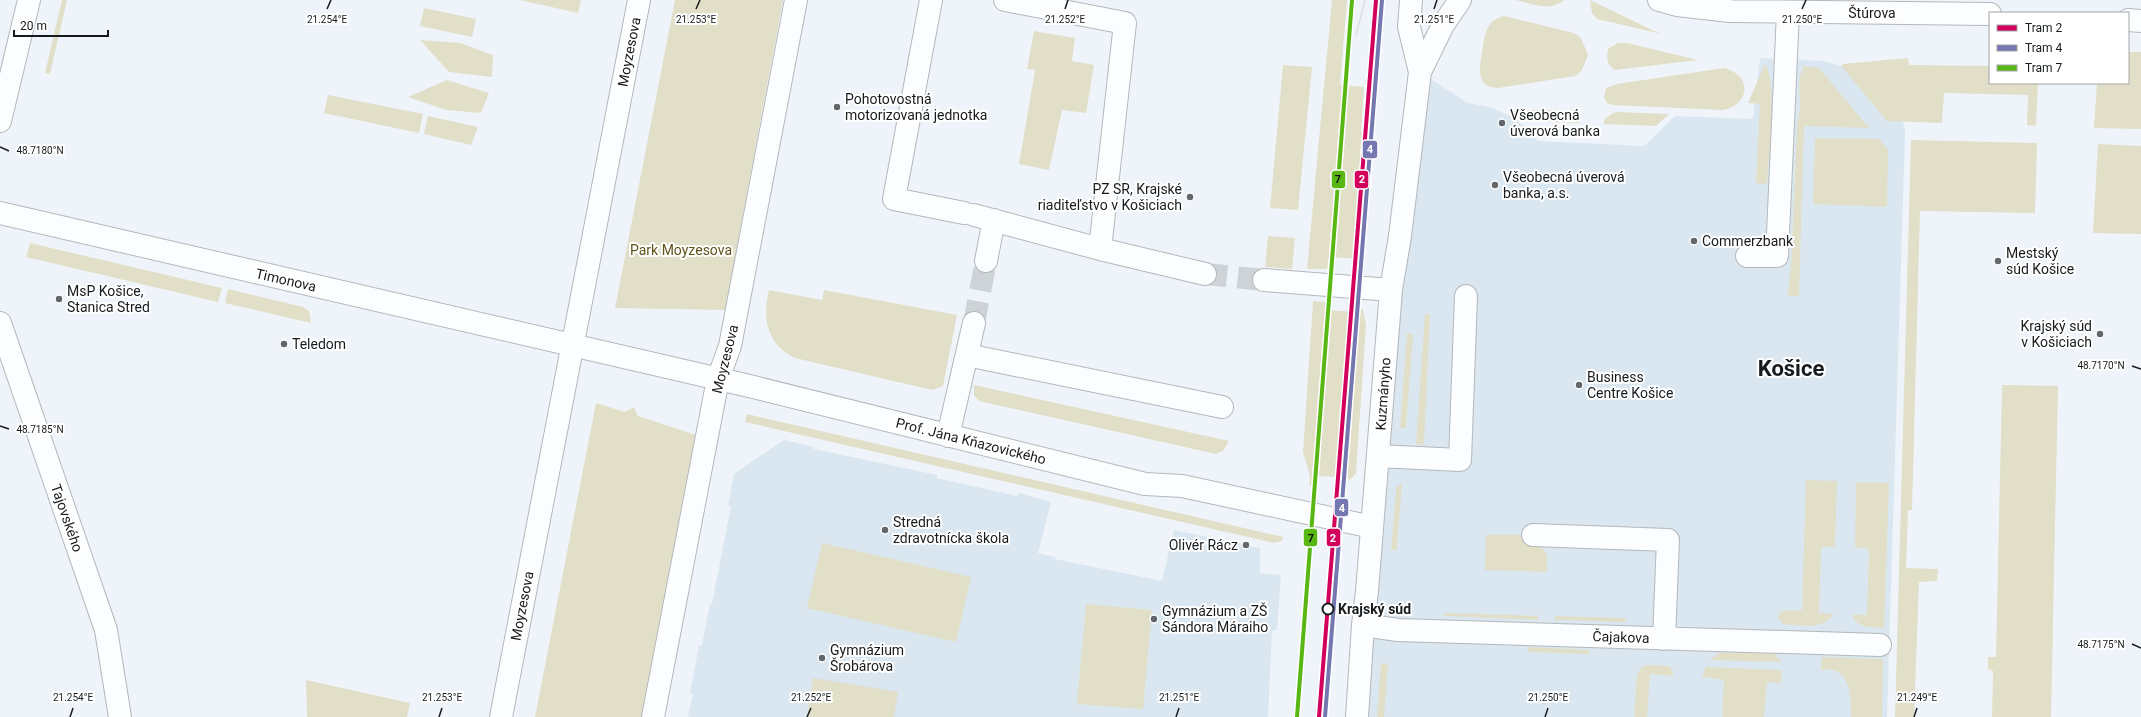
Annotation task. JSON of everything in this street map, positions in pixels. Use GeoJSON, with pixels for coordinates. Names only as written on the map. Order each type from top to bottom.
{"type":"FeatureCollection","features":[{"type":"Feature","properties":{"kind":"street"},"geometry":{"type":"LineString","coordinates":[[0,121],[29,0]]}},
{"type":"Feature","properties":{"kind":"street","name":"Moyzesova"},"geometry":{"type":"LineString","coordinates":[[501,717],[639,0]]}},
{"type":"Feature","properties":{"kind":"street","name":"Moyzesova"},"geometry":{"type":"LineString","coordinates":[[653,717],[718,380],[730,346],[796,0]]}},
{"type":"Feature","properties":{"kind":"street"},"geometry":{"type":"LineString","coordinates":[[931,0],[894,199],[978,216],[1100,249],[1205,274]]}},
{"type":"Feature","properties":{"kind":"street"},"geometry":{"type":"LineString","coordinates":[[1006,0],[1125,23],[1100,249]]}},
{"type":"Feature","properties":{"kind":"street","name":"Kuzmányho"},"geometry":{"type":"LineString","coordinates":[[1411,0],[1409,27],[1420,72]]}},
{"type":"Feature","properties":{"kind":"street","name":"Kuzmányho"},"geometry":{"type":"LineString","coordinates":[[1357,717],[1390,290],[1400,236],[1420,72],[1443,25],[1460,0]]}},
{"type":"Feature","properties":{"kind":"street","name":"Štúrova"},"geometry":{"type":"LineString","coordinates":[[1658,0],[1713,10],[1989,14]]}},
{"type":"Feature","properties":{"kind":"street"},"geometry":{"type":"LineString","coordinates":[[1747,256],[1777,256],[1788,12]]}},
{"type":"Feature","properties":{"kind":"street"},"geometry":{"type":"LineString","coordinates":[[2129,20],[2141,21]]}},
{"type":"Feature","properties":{"kind":"street","name":"Timonova"},"geometry":{"type":"LineString","coordinates":[[0,213],[572,345]]}},
{"type":"Feature","properties":{"kind":"street"},"geometry":{"type":"LineString","coordinates":[[978,216],[986,262]]}},
{"type":"Feature","properties":{"kind":"street"},"geometry":{"type":"LineString","coordinates":[[1264,280],[1390,290]]}},
{"type":"Feature","properties":{"kind":"street"},"geometry":{"type":"LineString","coordinates":[[1378,456],[1460,460],[1466,296]]}},
{"type":"Feature","properties":{"kind":"street","name":"Tajovského"},"geometry":{"type":"LineString","coordinates":[[0,323],[106,630],[120,717]]}},
{"type":"Feature","properties":{"kind":"street"},"geometry":{"type":"LineString","coordinates":[[948,436],[974,323]]}},
{"type":"Feature","properties":{"kind":"street","name":"Prof. Jána Kňazovického"},"geometry":{"type":"LineString","coordinates":[[572,345],[1145,484],[1182,486],[1372,527]]}},
{"type":"Feature","properties":{"kind":"street"},"geometry":{"type":"LineString","coordinates":[[967,355],[1222,407]]}},
{"type":"Feature","properties":{"kind":"street"},"geometry":{"type":"LineString","coordinates":[[1533,535],[1668,540],[1664,639]]}},
{"type":"Feature","properties":{"kind":"street","name":"Čajakova"},"geometry":{"type":"LineString","coordinates":[[1363,625],[1398,630],[1880,645]]}},
{"type":"Feature","properties":{"kind":"shaded area"},"geometry":{"type":"Polygon","coordinates":[[[1760,58],[1824,61],[1841,66],[1843,64],[1884,62],[1891,59],[1905,132],[1887,717],[1358,717],[1420,72],[1468,103],[1490,107],[1512,117],[1526,127],[1538,141],[1644,146],[1675,116],[1753,119],[1760,58]]]}},
{"type":"Feature","properties":{"kind":"shaded area"},"geometry":{"type":"Polygon","coordinates":[[[784,440],[814,447],[814,449],[937,475],[937,478],[1017,496],[1019,493],[1051,502],[1038,553],[1055,557],[1055,559],[1162,581],[1174,530],[1260,548],[1260,573],[1281,575],[1277,630],[1272,631],[1268,717],[688,717],[693,694],[690,693],[699,645],[702,645],[710,603],[712,604],[731,506],[728,505],[734,474],[784,440]]]}},
{"type":"Feature","properties":{"kind":"green space"},"geometry":{"type":"Polygon","coordinates":[[[62,0],[67,0],[50,74],[45,73],[62,0]]]}},
{"type":"Feature","properties":{"kind":"green space"},"geometry":{"type":"Polygon","coordinates":[[[520,0],[581,0],[578,13],[520,0]]]}},
{"type":"Feature","properties":{"kind":"green space","name":"Park Moyzesova"},"geometry":{"type":"Polygon","coordinates":[[[675,0],[783,0],[725,310],[615,308],[675,0]]]}},
{"type":"Feature","properties":{"kind":"green space"},"geometry":{"type":"Polygon","coordinates":[[[1332,0],[1347,0],[1340,85],[1364,87],[1361,132],[1374,133],[1363,259],[1329,257],[1327,269],[1307,269],[1332,0]]]}},
{"type":"Feature","properties":{"kind":"green space"},"geometry":{"type":"Polygon","coordinates":[[[1516,0],[1564,0],[1553,6],[1541,6],[1516,0]]]}},
{"type":"Feature","properties":{"kind":"green space"},"geometry":{"type":"Polygon","coordinates":[[[1590,0],[1662,34],[1597,19],[1592,13],[1590,0]]]}},
{"type":"Feature","properties":{"kind":"green space"},"geometry":{"type":"Polygon","coordinates":[[[424,8],[476,19],[472,37],[420,26],[424,8]]]}},
{"type":"Feature","properties":{"kind":"green space"},"geometry":{"type":"Polygon","coordinates":[[[1504,16],[1574,33],[1581,38],[1588,55],[1582,70],[1575,76],[1498,88],[1490,87],[1485,84],[1480,74],[1480,67],[1486,33],[1492,22],[1497,18],[1504,16]]]}},
{"type":"Feature","properties":{"kind":"green space"},"geometry":{"type":"Polygon","coordinates":[[[1034,31],[1075,38],[1072,61],[1094,65],[1086,113],[1062,110],[1049,170],[1019,164],[1035,70],[1027,69],[1034,31]]]}},
{"type":"Feature","properties":{"kind":"green space"},"geometry":{"type":"Polygon","coordinates":[[[420,40],[460,43],[493,55],[492,77],[449,72],[420,40]]]}},
{"type":"Feature","properties":{"kind":"green space"},"geometry":{"type":"Polygon","coordinates":[[[1618,43],[1627,43],[1698,60],[1615,70],[1609,64],[1607,52],[1608,49],[1618,43]]]}},
{"type":"Feature","properties":{"kind":"green space"},"geometry":{"type":"Polygon","coordinates":[[[2129,52],[2141,52],[2141,129],[2094,128],[2097,84],[2129,84],[2129,52]]]}},
{"type":"Feature","properties":{"kind":"green space"},"geometry":{"type":"Polygon","coordinates":[[[1908,58],[1909,65],[1989,66],[1989,84],[2038,84],[2036,126],[2027,125],[2028,95],[1944,93],[1942,123],[1887,121],[1841,66],[1843,64],[1908,58]]]}},
{"type":"Feature","properties":{"kind":"green space"},"geometry":{"type":"Polygon","coordinates":[[[1765,64],[1769,74],[1772,103],[1767,184],[1756,183],[1760,104],[1748,103],[1765,64]]]}},
{"type":"Feature","properties":{"kind":"green space"},"geometry":{"type":"Polygon","coordinates":[[[1283,65],[1312,67],[1298,210],[1270,208],[1283,65]]]}},
{"type":"Feature","properties":{"kind":"green space"},"geometry":{"type":"Polygon","coordinates":[[[1804,66],[1819,68],[1869,128],[1804,126],[1799,296],[1788,296],[1791,267],[1797,126],[1800,109],[1799,79],[1804,66]]]}},
{"type":"Feature","properties":{"kind":"green space"},"geometry":{"type":"Polygon","coordinates":[[[1724,68],[1740,77],[1744,89],[1743,96],[1739,102],[1732,107],[1723,110],[1613,105],[1607,103],[1604,98],[1606,88],[1617,84],[1724,68]]]}},
{"type":"Feature","properties":{"kind":"green space"},"geometry":{"type":"Polygon","coordinates":[[[447,80],[489,93],[481,113],[446,110],[408,97],[447,80]]]}},
{"type":"Feature","properties":{"kind":"green space"},"geometry":{"type":"Polygon","coordinates":[[[328,95],[423,114],[419,133],[324,113],[328,95]]]}},
{"type":"Feature","properties":{"kind":"green space"},"geometry":{"type":"Polygon","coordinates":[[[1523,110],[1555,110],[1564,112],[1577,118],[1580,123],[1535,121],[1523,110]]]}},
{"type":"Feature","properties":{"kind":"green space"},"geometry":{"type":"Polygon","coordinates":[[[1613,113],[1669,114],[1656,126],[1603,124],[1606,118],[1613,113]]]}},
{"type":"Feature","properties":{"kind":"green space"},"geometry":{"type":"Polygon","coordinates":[[[428,116],[478,127],[471,145],[424,134],[428,116]]]}},
{"type":"Feature","properties":{"kind":"green space"},"geometry":{"type":"Polygon","coordinates":[[[1815,138],[1879,139],[1888,150],[1887,207],[1813,204],[1815,138]]]}},
{"type":"Feature","properties":{"kind":"green space"},"geometry":{"type":"Polygon","coordinates":[[[1911,140],[2037,143],[2035,213],[1920,211],[1912,510],[1908,510],[1906,568],[1938,569],[1937,581],[1919,582],[1914,717],[1895,717],[1911,140]]]}},
{"type":"Feature","properties":{"kind":"green space"},"geometry":{"type":"Polygon","coordinates":[[[2098,144],[2141,146],[2141,234],[2093,233],[2098,144]]]}},
{"type":"Feature","properties":{"kind":"green space"},"geometry":{"type":"Polygon","coordinates":[[[1268,236],[1295,238],[1292,269],[1265,267],[1268,236]]]}},
{"type":"Feature","properties":{"kind":"green space"},"geometry":{"type":"Polygon","coordinates":[[[30,243],[222,288],[218,302],[26,257],[30,243]]]}},
{"type":"Feature","properties":{"kind":"green space"},"geometry":{"type":"Polygon","coordinates":[[[228,289],[303,307],[309,311],[311,323],[225,303],[228,289]]]}},
{"type":"Feature","properties":{"kind":"green space"},"geometry":{"type":"Polygon","coordinates":[[[769,290],[822,300],[824,290],[957,315],[943,386],[932,390],[795,358],[778,346],[769,330],[766,311],[769,290]]]}},
{"type":"Feature","properties":{"kind":"green space"},"geometry":{"type":"Polygon","coordinates":[[[1313,301],[1326,302],[1326,310],[1359,312],[1360,309],[1363,310],[1366,325],[1356,473],[1350,480],[1347,477],[1314,476],[1313,486],[1309,486],[1310,476],[1303,452],[1313,301]]]}},
{"type":"Feature","properties":{"kind":"green space"},"geometry":{"type":"Polygon","coordinates":[[[1425,314],[1430,314],[1424,445],[1416,444],[1425,314]]]}},
{"type":"Feature","properties":{"kind":"green space"},"geometry":{"type":"Polygon","coordinates":[[[1407,333],[1413,334],[1406,428],[1400,428],[1407,333]]]}},
{"type":"Feature","properties":{"kind":"green space"},"geometry":{"type":"Polygon","coordinates":[[[974,385],[1229,441],[1223,451],[1216,454],[979,401],[974,395],[974,385]]]}},
{"type":"Feature","properties":{"kind":"green space"},"geometry":{"type":"Polygon","coordinates":[[[2002,385],[2058,386],[2051,717],[1992,717],[1993,671],[1988,669],[1988,657],[1996,657],[2002,385]]]}},
{"type":"Feature","properties":{"kind":"green space"},"geometry":{"type":"Polygon","coordinates":[[[596,403],[625,412],[634,407],[638,416],[702,437],[647,717],[535,717],[596,403]]]}},
{"type":"Feature","properties":{"kind":"green space"},"geometry":{"type":"Polygon","coordinates":[[[747,414],[1283,537],[1282,541],[1274,543],[745,422],[747,414]]]}},
{"type":"Feature","properties":{"kind":"green space"},"geometry":{"type":"Polygon","coordinates":[[[1806,480],[1837,481],[1835,547],[1821,547],[1819,613],[1833,614],[1823,623],[1811,626],[1783,624],[1778,618],[1781,611],[1802,610],[1806,480]]]}},
{"type":"Feature","properties":{"kind":"green space"},"geometry":{"type":"Polygon","coordinates":[[[1856,482],[1889,483],[1884,628],[1862,625],[1855,620],[1852,615],[1867,615],[1869,549],[1855,547],[1856,482]]]}},
{"type":"Feature","properties":{"kind":"green space"},"geometry":{"type":"Polygon","coordinates":[[[1402,483],[1397,550],[1391,550],[1396,488],[1402,483]]]}},
{"type":"Feature","properties":{"kind":"green space"},"geometry":{"type":"Polygon","coordinates":[[[1486,535],[1533,535],[1547,555],[1547,572],[1485,570],[1486,535]]]}},
{"type":"Feature","properties":{"kind":"green space"},"geometry":{"type":"Polygon","coordinates":[[[822,543],[971,577],[956,642],[807,608],[822,543]]]}},
{"type":"Feature","properties":{"kind":"green space"},"geometry":{"type":"Polygon","coordinates":[[[1086,604],[1152,610],[1143,709],[1077,704],[1086,604]]]}},
{"type":"Feature","properties":{"kind":"green space"},"geometry":{"type":"Polygon","coordinates":[[[1444,613],[1538,616],[1538,620],[1444,616],[1444,613]]]}},
{"type":"Feature","properties":{"kind":"green space"},"geometry":{"type":"Polygon","coordinates":[[[1555,616],[1627,618],[1624,622],[1555,620],[1555,616]]]}},
{"type":"Feature","properties":{"kind":"green space"},"geometry":{"type":"Polygon","coordinates":[[[1528,647],[1589,650],[1589,654],[1528,652],[1528,647]]]}},
{"type":"Feature","properties":{"kind":"green space"},"geometry":{"type":"Polygon","coordinates":[[[1719,653],[1769,653],[1775,654],[1781,662],[1710,660],[1719,653]]]}},
{"type":"Feature","properties":{"kind":"green space"},"geometry":{"type":"Polygon","coordinates":[[[1822,657],[1883,659],[1882,717],[1851,717],[1850,692],[1848,685],[1841,674],[1834,670],[1821,670],[1822,657]]]}},
{"type":"Feature","properties":{"kind":"green space"},"geometry":{"type":"Polygon","coordinates":[[[1381,663],[1388,664],[1384,717],[1377,717],[1381,663]]]}},
{"type":"Feature","properties":{"kind":"green space"},"geometry":{"type":"Polygon","coordinates":[[[1646,665],[1670,666],[1674,676],[1650,674],[1647,717],[1634,717],[1637,675],[1642,667],[1646,665]]]}},
{"type":"Feature","properties":{"kind":"green space"},"geometry":{"type":"Polygon","coordinates":[[[1706,667],[1782,670],[1781,683],[1767,682],[1764,717],[1722,717],[1724,680],[1702,677],[1706,667]]]}},
{"type":"Feature","properties":{"kind":"green space"},"geometry":{"type":"Polygon","coordinates":[[[813,678],[898,692],[894,717],[807,717],[813,678]]]}},
{"type":"Feature","properties":{"kind":"green space"},"geometry":{"type":"Polygon","coordinates":[[[306,680],[410,703],[407,717],[307,717],[306,680]]]}},
{"type":"Feature","properties":{"kind":"tunnel"},"geometry":{"type":"LineString","coordinates":[[974,323],[986,261]]}},
{"type":"Feature","properties":{"kind":"tunnel"},"geometry":{"type":"LineString","coordinates":[[1205,274],[1264,280]]}},
{"type":"Feature","properties":{"kind":"tram line","name":"7"},"geometry":{"type":"LineString","coordinates":[[1297,717],[1352,0]]}},
{"type":"Feature","properties":{"kind":"tram line"},"geometry":{"type":"LineString","coordinates":[[1356,35],[1365,0]]}},
{"type":"Feature","properties":{"kind":"tram line","name":"2"},"geometry":{"type":"LineString","coordinates":[[1319,717],[1376,0]]}},
{"type":"Feature","properties":{"kind":"tram line","name":"4"},"geometry":{"type":"LineString","coordinates":[[1325,717],[1382,0]]}},
{"type":"Feature","properties":{"kind":"tram line"},"geometry":{"type":"LineString","coordinates":[[1373,36],[1384,0]]}},
{"type":"Feature","properties":{"kind":"place","name":"Pohotovostná motorizovaná jednotka"},"geometry":{"type":"Point","coordinates":[837,107]}},
{"type":"Feature","properties":{"kind":"place","name":"Všeobecná úverová banka"},"geometry":{"type":"Point","coordinates":[1502,123]}},
{"type":"Feature","properties":{"kind":"place","name":"Všeobecná úverová banka, a.s."},"geometry":{"type":"Point","coordinates":[1495,185]}},
{"type":"Feature","properties":{"kind":"place","name":"PZ SR, Krajské riaditeľstvo v Košiciach"},"geometry":{"type":"Point","coordinates":[1190,197]}},
{"type":"Feature","properties":{"kind":"place","name":"Commerzbank"},"geometry":{"type":"Point","coordinates":[1694,241]}},
{"type":"Feature","properties":{"kind":"place","name":"Mestský súd Košice"},"geometry":{"type":"Point","coordinates":[1998,261]}},
{"type":"Feature","properties":{"kind":"place","name":"MsP Košice, Stanica Stred"},"geometry":{"type":"Point","coordinates":[59,299]}},
{"type":"Feature","properties":{"kind":"place","name":"Krajský súd v Košiciach"},"geometry":{"type":"Point","coordinates":[2100,334]}},
{"type":"Feature","properties":{"kind":"place","name":"Teledom"},"geometry":{"type":"Point","coordinates":[284,344]}},
{"type":"Feature","properties":{"kind":"place","name":"Business Centre Košice"},"geometry":{"type":"Point","coordinates":[1579,385]}},
{"type":"Feature","properties":{"kind":"place","name":"Stredná zdravotnícka škola"},"geometry":{"type":"Point","coordinates":[885,530]}},
{"type":"Feature","properties":{"kind":"place","name":"Olivér Rácz"},"geometry":{"type":"Point","coordinates":[1246,545]}},
{"type":"Feature","properties":{"kind":"place","name":"Krajský súd"},"geometry":{"type":"Point","coordinates":[1328,609]}},
{"type":"Feature","properties":{"kind":"place","name":"Gymnázium a ZŠ Sándora Máraiho"},"geometry":{"type":"Point","coordinates":[1154,619]}},
{"type":"Feature","properties":{"kind":"place","name":"Gymnázium Šrobárova"},"geometry":{"type":"Point","coordinates":[822,658]}},
{"type":"Feature","properties":{"kind":"district","name":"Košice"},"geometry":{"type":"Point","coordinates":[1791,368]}}]}
